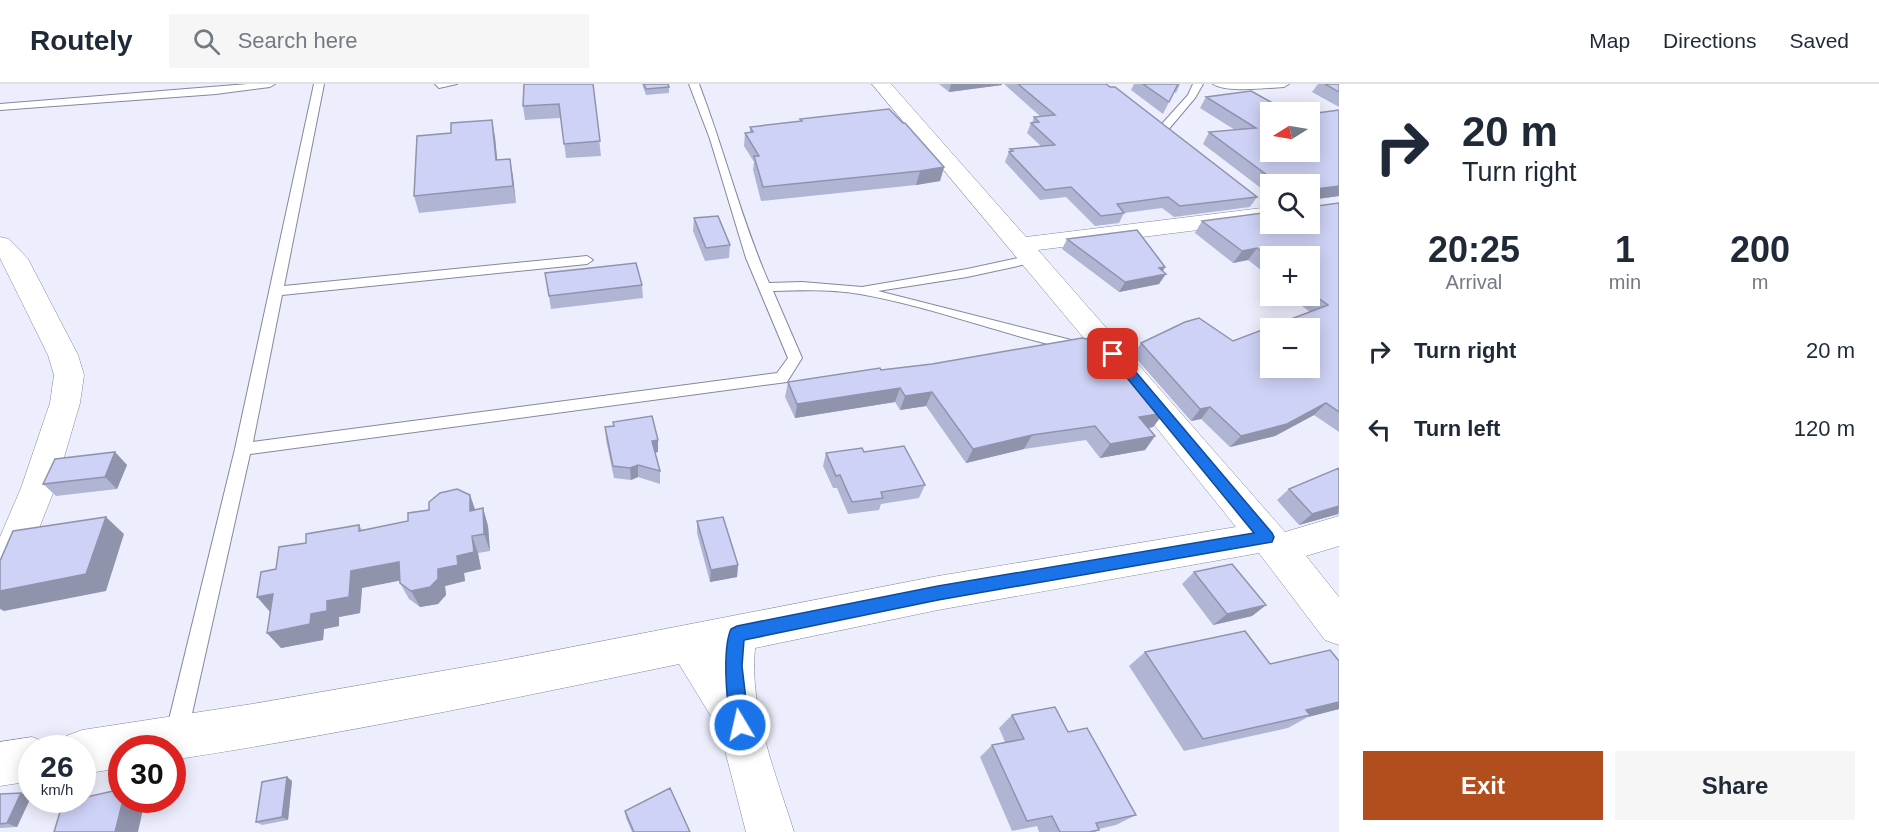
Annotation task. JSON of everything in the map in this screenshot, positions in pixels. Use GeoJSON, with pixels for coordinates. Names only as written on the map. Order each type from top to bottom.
{"type":"FeatureCollection","features":[{"type":"Feature","properties":{"kind":"street"},"geometry":{"type":"LineString","coordinates":[[880,84],[1273,543],[1339,627]]}},
{"type":"Feature","properties":{"kind":"street"},"geometry":{"type":"LineString","coordinates":[[1157,122],[1182,141]]}},
{"type":"Feature","properties":{"kind":"street"},"geometry":{"type":"LineString","coordinates":[[1253,194],[1260,200]]}},
{"type":"Feature","properties":{"kind":"street"},"geometry":{"type":"LineString","coordinates":[[1026,252],[1260,216]]}},
{"type":"Feature","properties":{"kind":"street"},"geometry":{"type":"LineString","coordinates":[[0,244],[15,259],[63,355],[69,375],[65,403],[38,488],[0,582]]}},
{"type":"Feature","properties":{"kind":"street"},"geometry":{"type":"LineString","coordinates":[[186,736],[448,691],[938,593],[1339,531]]}},
{"type":"Feature","properties":{"kind":"street"},"geometry":{"type":"LineString","coordinates":[[737,634],[734,666],[740,725],[770,832]]}},
{"type":"Feature","properties":{"kind":"street"},"geometry":{"type":"LineString","coordinates":[[689,644],[740,725]]}},
{"type":"Feature","properties":{"kind":"street"},"geometry":{"type":"LineString","coordinates":[[0,764],[18,761]]}},
{"type":"Feature","properties":{"kind":"lane"},"geometry":{"type":"LineString","coordinates":[[0,107],[227,90],[270,84]]}},
{"type":"Feature","properties":{"kind":"lane"},"geometry":{"type":"LineString","coordinates":[[176,735],[243,449],[319,84]]}},
{"type":"Feature","properties":{"kind":"lane"},"geometry":{"type":"LineString","coordinates":[[439,85],[452,84]]}},
{"type":"Feature","properties":{"kind":"lane"},"geometry":{"type":"LineString","coordinates":[[243,449],[782,378],[795,358],[764,287],[738,216],[715,139],[694,84]]}},
{"type":"Feature","properties":{"kind":"lane"},"geometry":{"type":"LineString","coordinates":[[1157,122],[1192,96],[1198,84]]}},
{"type":"Feature","properties":{"kind":"lane"},"geometry":{"type":"LineString","coordinates":[[1218,84],[1247,86],[1284,84]]}},
{"type":"Feature","properties":{"kind":"lane"},"geometry":{"type":"LineString","coordinates":[[859,290],[968,273],[1026,252]]}},
{"type":"Feature","properties":{"kind":"lane"},"geometry":{"type":"LineString","coordinates":[[276,291],[587,260]]}},
{"type":"Feature","properties":{"kind":"lane"},"geometry":{"type":"LineString","coordinates":[[764,287],[802,286],[859,290],[983,320],[1072,346],[1092,346],[1113,354]]}},
{"type":"Feature","properties":{"kind":"building"},"geometry":{"type":"Polygon","coordinates":[[[524,84],[593,84],[600,141],[564,144],[559,104],[523,106],[524,84]]]}},
{"type":"Feature","properties":{"kind":"building"},"geometry":{"type":"Polygon","coordinates":[[[644,84],[668,84],[669,87],[646,89],[644,84]]]}},
{"type":"Feature","properties":{"kind":"building"},"geometry":{"type":"Polygon","coordinates":[[[1018,84],[1106,84],[1115,87],[1257,197],[1180,206],[1168,197],[1117,204],[1124,213],[1101,216],[1071,187],[1045,190],[1009,152],[1013,151],[1010,149],[1055,145],[1031,123],[1039,122],[1034,117],[1055,115],[1018,84]]]}},
{"type":"Feature","properties":{"kind":"building"},"geometry":{"type":"Polygon","coordinates":[[[1143,84],[1178,84],[1169,102],[1143,84]]]}},
{"type":"Feature","properties":{"kind":"building"},"geometry":{"type":"Polygon","coordinates":[[[1325,84],[1339,84],[1339,92],[1325,84]]]}},
{"type":"Feature","properties":{"kind":"building"},"geometry":{"type":"Polygon","coordinates":[[[1251,91],[1271,102],[1260,102],[1260,162],[1320,162],[1320,113],[1339,110],[1339,186],[1320,189],[1320,174],[1266,174],[1209,132],[1256,128],[1206,97],[1251,91]]]}},
{"type":"Feature","properties":{"kind":"building"},"geometry":{"type":"Polygon","coordinates":[[[889,109],[905,123],[944,167],[763,187],[754,156],[759,156],[745,133],[753,132],[750,127],[889,109]]]}},
{"type":"Feature","properties":{"kind":"building"},"geometry":{"type":"Polygon","coordinates":[[[492,120],[496,160],[510,159],[513,186],[414,196],[417,136],[451,133],[451,123],[492,120]]]}},
{"type":"Feature","properties":{"kind":"building"},"geometry":{"type":"Polygon","coordinates":[[[1339,203],[1339,412],[1326,403],[1287,424],[1241,436],[1210,407],[1200,409],[1141,343],[1185,322],[1199,318],[1233,341],[1260,331],[1260,378],[1320,378],[1320,318],[1294,318],[1328,305],[1320,299],[1320,246],[1260,246],[1260,250],[1257,248],[1242,251],[1202,221],[1260,213],[1260,234],[1320,234],[1320,206],[1339,203]]]}},
{"type":"Feature","properties":{"kind":"building"},"geometry":{"type":"Polygon","coordinates":[[[718,216],[730,245],[706,248],[694,218],[718,216]]]}},
{"type":"Feature","properties":{"kind":"building"},"geometry":{"type":"Polygon","coordinates":[[[1137,230],[1165,267],[1159,268],[1166,274],[1125,282],[1067,239],[1137,230]]]}},
{"type":"Feature","properties":{"kind":"building"},"geometry":{"type":"Polygon","coordinates":[[[636,263],[642,285],[549,296],[545,273],[636,263]]]}},
{"type":"Feature","properties":{"kind":"building"},"geometry":{"type":"Polygon","coordinates":[[[1082,338],[1106,343],[1164,413],[1139,417],[1155,436],[1110,444],[1095,426],[1032,435],[973,449],[932,392],[905,396],[900,388],[797,404],[788,382],[880,368],[881,370],[932,364],[1082,338]]]}},
{"type":"Feature","properties":{"kind":"building"},"geometry":{"type":"Polygon","coordinates":[[[652,416],[658,440],[652,441],[660,471],[638,465],[630,468],[613,466],[605,427],[614,426],[613,422],[652,416]]]}},
{"type":"Feature","properties":{"kind":"building"},"geometry":{"type":"Polygon","coordinates":[[[904,446],[925,485],[881,492],[883,498],[852,502],[840,475],[836,476],[826,453],[862,448],[864,452],[904,446]]]}},
{"type":"Feature","properties":{"kind":"building"},"geometry":{"type":"Polygon","coordinates":[[[115,452],[105,477],[43,484],[55,459],[115,452]]]}},
{"type":"Feature","properties":{"kind":"building"},"geometry":{"type":"Polygon","coordinates":[[[1339,468],[1339,506],[1312,514],[1289,489],[1339,468]]]}},
{"type":"Feature","properties":{"kind":"building"},"geometry":{"type":"Polygon","coordinates":[[[457,489],[470,495],[470,511],[483,508],[484,534],[472,536],[474,552],[457,556],[458,565],[438,569],[438,579],[430,587],[411,591],[400,583],[399,562],[351,571],[349,597],[327,601],[327,611],[311,614],[310,624],[267,633],[273,594],[257,597],[261,572],[276,569],[279,547],[306,543],[306,534],[359,525],[359,531],[408,521],[408,513],[429,510],[429,502],[440,493],[457,489]]]}},
{"type":"Feature","properties":{"kind":"building"},"geometry":{"type":"Polygon","coordinates":[[[106,517],[86,574],[0,591],[0,561],[13,531],[106,517]]]}},
{"type":"Feature","properties":{"kind":"building"},"geometry":{"type":"Polygon","coordinates":[[[723,517],[738,565],[711,570],[697,521],[723,517]]]}},
{"type":"Feature","properties":{"kind":"building"},"geometry":{"type":"Polygon","coordinates":[[[1232,564],[1266,605],[1227,614],[1194,572],[1232,564]]]}},
{"type":"Feature","properties":{"kind":"building"},"geometry":{"type":"Polygon","coordinates":[[[1245,631],[1270,664],[1330,650],[1339,661],[1339,702],[1306,710],[1310,715],[1203,739],[1145,652],[1245,631]]]}},
{"type":"Feature","properties":{"kind":"building"},"geometry":{"type":"Polygon","coordinates":[[[1055,707],[1068,732],[1087,728],[1136,815],[1096,823],[1099,830],[1089,832],[1060,832],[1052,816],[1027,821],[992,745],[1024,739],[1012,715],[1055,707]]]}},
{"type":"Feature","properties":{"kind":"building"},"geometry":{"type":"Polygon","coordinates":[[[287,777],[282,817],[256,822],[262,782],[287,777]]]}},
{"type":"Feature","properties":{"kind":"building"},"geometry":{"type":"Polygon","coordinates":[[[670,788],[690,832],[634,832],[625,811],[670,788]]]}},
{"type":"Feature","properties":{"kind":"building"},"geometry":{"type":"Polygon","coordinates":[[[108,792],[108,813],[120,813],[115,832],[54,832],[60,813],[96,813],[96,795],[108,792]]]}},
{"type":"Feature","properties":{"kind":"building"},"geometry":{"type":"Polygon","coordinates":[[[18,793],[18,799],[7,823],[0,824],[0,794],[18,793]]]}},
{"type":"Feature","properties":{"kind":"route"},"geometry":{"type":"LineString","coordinates":[[740,725],[734,666],[737,634],[938,593],[1266,537],[1113,354]]}}]}
